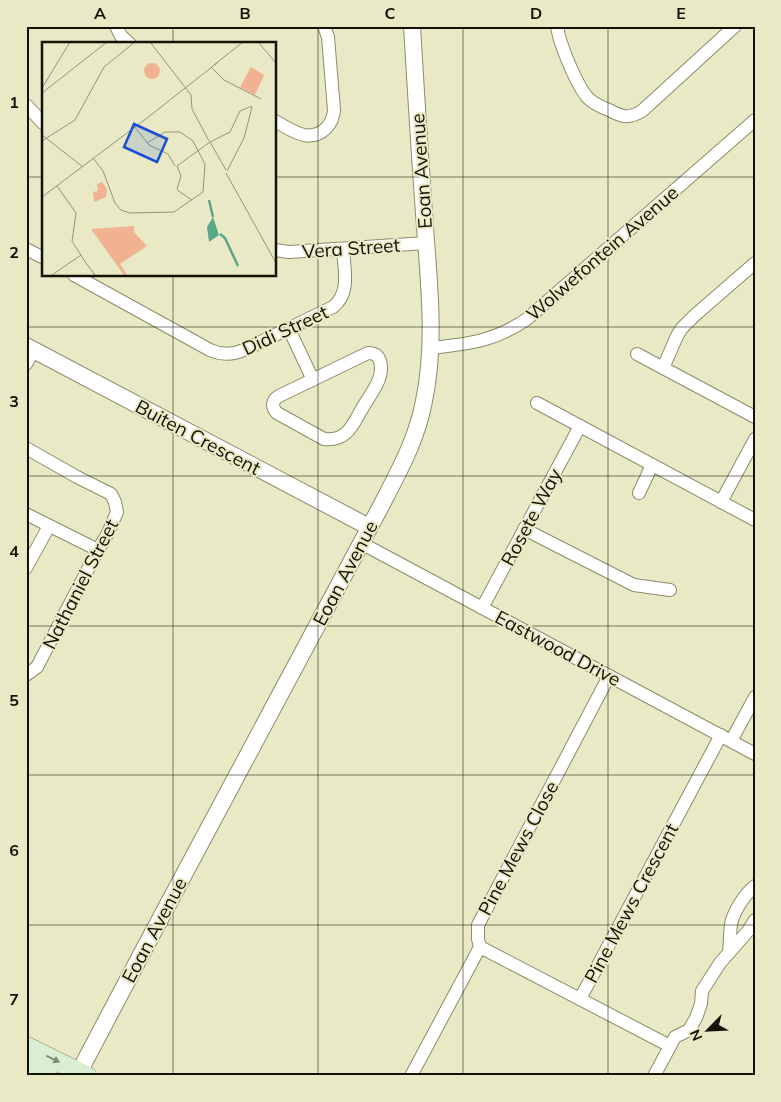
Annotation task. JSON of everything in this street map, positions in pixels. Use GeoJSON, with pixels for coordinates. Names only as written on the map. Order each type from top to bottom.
{"type":"FeatureCollection","features":[{"type":"Feature","properties":{"kind":"main road"},"geometry":{"type":"LineString","coordinates":[[26,1046],[81,1074]]}},
{"type":"Feature","properties":{"kind":"main road"},"geometry":{"type":"LineString","coordinates":[[26,1064],[48,1076]]}},
{"type":"Feature","properties":{"kind":"street"},"geometry":{"type":"LineString","coordinates":[[116,26],[121,36],[128,42]]}},
{"type":"Feature","properties":{"kind":"street"},"geometry":{"type":"LineString","coordinates":[[276,122],[307,136],[324,131],[331,122],[334,110],[328,37],[324,26]]}},
{"type":"Feature","properties":{"kind":"street","name":"Eoan Avenue"},"geometry":{"type":"LineString","coordinates":[[81,1074],[143,951],[361,543],[416,434],[424,401],[431,348],[412,26]]}},
{"type":"Feature","properties":{"kind":"street"},"geometry":{"type":"LineString","coordinates":[[557,26],[560,42],[581,89],[594,103],[624,117],[642,111],[735,26]]}},
{"type":"Feature","properties":{"kind":"street"},"geometry":{"type":"LineString","coordinates":[[26,105],[42,122]]}},
{"type":"Feature","properties":{"kind":"street","name":"Wolwefontein Avenue"},"geometry":{"type":"LineString","coordinates":[[431,348],[479,342],[493,338],[516,326],[755,120]]}},
{"type":"Feature","properties":{"kind":"street","name":"Vera Street"},"geometry":{"type":"LineString","coordinates":[[276,250],[289,252],[426,243]]}},
{"type":"Feature","properties":{"kind":"street"},"geometry":{"type":"LineString","coordinates":[[26,249],[42,257]]}},
{"type":"Feature","properties":{"kind":"street","name":"Didi Street"},"geometry":{"type":"LineString","coordinates":[[76,276],[210,350],[221,354],[232,354],[333,308],[343,296],[345,284],[343,249]]}},
{"type":"Feature","properties":{"kind":"street"},"geometry":{"type":"LineString","coordinates":[[663,368],[682,328],[755,263]]}},
{"type":"Feature","properties":{"kind":"street"},"geometry":{"type":"LineString","coordinates":[[288,329],[312,380]]}},
{"type":"Feature","properties":{"kind":"street","name":"Buiten Crescent"},"geometry":{"type":"LineString","coordinates":[[29,353],[369,527]]}},
{"type":"Feature","properties":{"kind":"street"},"geometry":{"type":"LineString","coordinates":[[368,353],[377,356],[380,364],[381,375],[379,380],[349,430],[335,439],[324,439],[276,413],[273,408],[276,398],[312,380],[368,353]]}},
{"type":"Feature","properties":{"kind":"street"},"geometry":{"type":"LineString","coordinates":[[637,354],[755,417]]}},
{"type":"Feature","properties":{"kind":"street"},"geometry":{"type":"LineString","coordinates":[[537,403],[755,520]]}},
{"type":"Feature","properties":{"kind":"street","name":"Rosete Way"},"geometry":{"type":"LineString","coordinates":[[482,608],[580,426]]}},
{"type":"Feature","properties":{"kind":"street"},"geometry":{"type":"LineString","coordinates":[[721,502],[755,439]]}},
{"type":"Feature","properties":{"kind":"street","name":"Nathaniel Street"},"geometry":{"type":"LineString","coordinates":[[26,448],[111,494],[117,512],[108,533],[37,667],[26,675]]}},
{"type":"Feature","properties":{"kind":"street"},"geometry":{"type":"LineString","coordinates":[[639,493],[652,465]]}},
{"type":"Feature","properties":{"kind":"street"},"geometry":{"type":"LineString","coordinates":[[26,514],[98,550]]}},
{"type":"Feature","properties":{"kind":"street"},"geometry":{"type":"LineString","coordinates":[[26,568],[50,526]]}},
{"type":"Feature","properties":{"kind":"street"},"geometry":{"type":"LineString","coordinates":[[524,529],[634,585],[670,590]]}},
{"type":"Feature","properties":{"kind":"street","name":"Eastwood Drive"},"geometry":{"type":"LineString","coordinates":[[361,543],[755,754]]}},
{"type":"Feature","properties":{"kind":"street","name":"Pine Mews Close"},"geometry":{"type":"LineString","coordinates":[[480,948],[478,925],[609,676]]}},
{"type":"Feature","properties":{"kind":"street","name":"Pine Mews Crescent"},"geometry":{"type":"LineString","coordinates":[[480,948],[580,999],[726,738],[755,697]]}},
{"type":"Feature","properties":{"kind":"street"},"geometry":{"type":"LineString","coordinates":[[729,953],[731,923],[738,908],[750,890],[755,886]]}},
{"type":"Feature","properties":{"kind":"street"},"geometry":{"type":"LineString","coordinates":[[738,908],[755,916]]}},
{"type":"Feature","properties":{"kind":"street"},"geometry":{"type":"LineString","coordinates":[[654,1076],[675,1037],[690,1030],[701,1004],[702,991],[720,963],[748,931],[755,920]]}},
{"type":"Feature","properties":{"kind":"street"},"geometry":{"type":"LineString","coordinates":[[411,1076],[480,948]]}},
{"type":"Feature","properties":{"kind":"street"},"geometry":{"type":"LineString","coordinates":[[580,999],[670,1046]]}}]}
